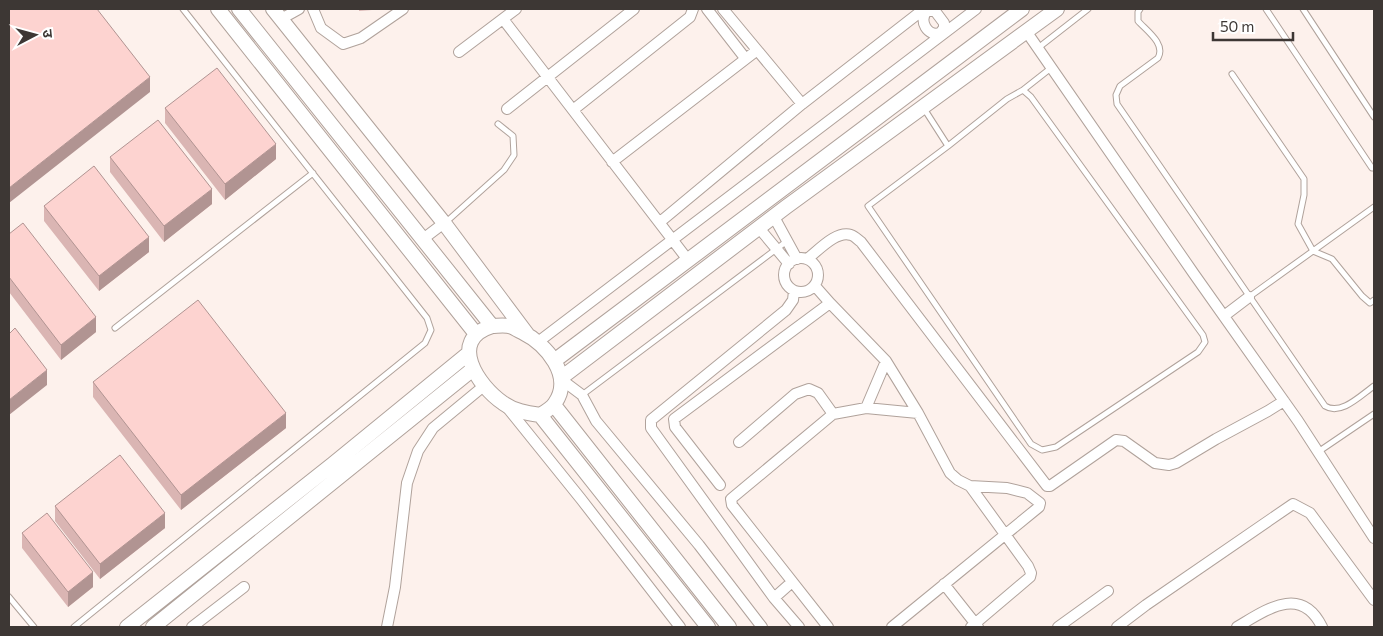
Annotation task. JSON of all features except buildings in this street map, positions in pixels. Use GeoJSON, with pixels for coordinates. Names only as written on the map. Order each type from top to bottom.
{"type":"FeatureCollection","features":[{"type":"Feature","properties":{"kind":"street"},"geometry":{"type":"LineString","coordinates":[[218,9],[476,334]]}},
{"type":"Feature","properties":{"kind":"street"},"geometry":{"type":"LineString","coordinates":[[239,9],[492,326]]}},
{"type":"Feature","properties":{"kind":"street"},"geometry":{"type":"LineString","coordinates":[[299,9],[277,14],[533,338],[548,351],[554,361],[561,379],[560,394],[554,405],[540,415]]}},
{"type":"Feature","properties":{"kind":"street"},"geometry":{"type":"LineString","coordinates":[[312,9],[321,28],[342,44],[361,38],[403,9]]}},
{"type":"Feature","properties":{"kind":"street"},"geometry":{"type":"LineString","coordinates":[[459,52],[516,9]]}},
{"type":"Feature","properties":{"kind":"street"},"geometry":{"type":"LineString","coordinates":[[507,109],[634,9]]}},
{"type":"Feature","properties":{"kind":"street"},"geometry":{"type":"LineString","coordinates":[[573,110],[690,17],[693,9]]}},
{"type":"Feature","properties":{"kind":"street"},"geometry":{"type":"LineString","coordinates":[[707,9],[745,58]]}},
{"type":"Feature","properties":{"kind":"street"},"geometry":{"type":"LineString","coordinates":[[723,9],[802,104]]}},
{"type":"Feature","properties":{"kind":"street"},"geometry":{"type":"LineString","coordinates":[[660,222],[802,104],[925,9],[936,11],[944,23],[941,34]]}},
{"type":"Feature","properties":{"kind":"street"},"geometry":{"type":"LineString","coordinates":[[925,9],[923,23],[932,34],[941,34]]}},
{"type":"Feature","properties":{"kind":"street"},"geometry":{"type":"LineString","coordinates":[[533,338],[673,240],[976,9]]}},
{"type":"Feature","properties":{"kind":"street"},"geometry":{"type":"LineString","coordinates":[[554,361],[1022,9]]}},
{"type":"Feature","properties":{"kind":"street"},"geometry":{"type":"LineString","coordinates":[[561,379],[759,228],[1057,9]]}},
{"type":"Feature","properties":{"kind":"street"},"geometry":{"type":"LineString","coordinates":[[503,18],[688,260]]}},
{"type":"Feature","properties":{"kind":"street"},"geometry":{"type":"LineString","coordinates":[[1026,31],[1284,401],[1374,538]]}},
{"type":"Feature","properties":{"kind":"street"},"geometry":{"type":"LineString","coordinates":[[612,162],[756,51]]}},
{"type":"Feature","properties":{"kind":"street"},"geometry":{"type":"LineString","coordinates":[[928,79],[938,96]]}},
{"type":"Feature","properties":{"kind":"street"},"geometry":{"type":"LineString","coordinates":[[774,217],[798,261]]}},
{"type":"Feature","properties":{"kind":"street"},"geometry":{"type":"LineString","coordinates":[[423,239],[444,223]]}},
{"type":"Feature","properties":{"kind":"street"},"geometry":{"type":"LineString","coordinates":[[759,228],[777,249],[798,261],[815,266],[818,270],[815,286],[805,292],[794,290],[787,284],[785,278],[786,268],[798,261],[837,237],[845,234],[852,235],[861,242],[1044,483],[1050,486],[1116,440],[1124,441],[1160,464],[1176,463],[1216,439],[1268,412],[1284,401]]}},
{"type":"Feature","properties":{"kind":"street"},"geometry":{"type":"LineString","coordinates":[[815,286],[886,362],[918,413],[950,473],[958,480],[970,486],[1007,488],[1027,493],[1040,503],[1039,507],[892,627]]}},
{"type":"Feature","properties":{"kind":"street"},"geometry":{"type":"LineString","coordinates":[[794,290],[793,300],[786,310],[651,420],[650,423],[651,428],[774,598],[799,627]]}},
{"type":"Feature","properties":{"kind":"street"},"geometry":{"type":"LineString","coordinates":[[1224,316],[1249,297]]}},
{"type":"Feature","properties":{"kind":"street"},"geometry":{"type":"LineString","coordinates":[[720,485],[675,427],[674,418],[830,303]]}},
{"type":"Feature","properties":{"kind":"street"},"geometry":{"type":"LineString","coordinates":[[533,338],[508,326],[492,326],[476,334],[470,344],[468,354],[473,369],[493,395],[505,405],[581,499],[680,627]]}},
{"type":"Feature","properties":{"kind":"street"},"geometry":{"type":"LineString","coordinates":[[127,627],[468,354]]}},
{"type":"Feature","properties":{"kind":"street"},"geometry":{"type":"LineString","coordinates":[[866,408],[886,362]]}},
{"type":"Feature","properties":{"kind":"street"},"geometry":{"type":"LineString","coordinates":[[153,627],[473,369]]}},
{"type":"Feature","properties":{"kind":"street"},"geometry":{"type":"LineString","coordinates":[[561,379],[582,395],[596,421],[698,545],[762,627]]}},
{"type":"Feature","properties":{"kind":"street"},"geometry":{"type":"LineString","coordinates":[[387,627],[395,587],[407,483],[418,451],[433,428],[485,385]]}},
{"type":"Feature","properties":{"kind":"street"},"geometry":{"type":"LineString","coordinates":[[739,442],[795,394],[809,389],[818,393],[833,414]]}},
{"type":"Feature","properties":{"kind":"street"},"geometry":{"type":"LineString","coordinates":[[505,405],[526,413],[540,415],[708,627]]}},
{"type":"Feature","properties":{"kind":"street"},"geometry":{"type":"LineString","coordinates":[[554,405],[729,627]]}},
{"type":"Feature","properties":{"kind":"street"},"geometry":{"type":"LineString","coordinates":[[828,627],[732,505],[730,499],[833,414],[866,408],[918,413]]}},
{"type":"Feature","properties":{"kind":"street"},"geometry":{"type":"LineString","coordinates":[[1031,496],[1044,483]]}},
{"type":"Feature","properties":{"kind":"street"},"geometry":{"type":"LineString","coordinates":[[944,584],[975,626],[1030,577],[1031,573],[1028,566],[970,486]]}},
{"type":"Feature","properties":{"kind":"street"},"geometry":{"type":"LineString","coordinates":[[1120,626],[1294,504],[1310,513],[1374,600]]}},
{"type":"Feature","properties":{"kind":"street"},"geometry":{"type":"LineString","coordinates":[[774,598],[792,582]]}},
{"type":"Feature","properties":{"kind":"street"},"geometry":{"type":"LineString","coordinates":[[192,627],[244,587]]}},
{"type":"Feature","properties":{"kind":"street"},"geometry":{"type":"LineString","coordinates":[[1058,627],[1108,591]]}},
{"type":"Feature","properties":{"kind":"street"},"geometry":{"type":"LineString","coordinates":[[1237,627],[1276,605],[1297,603],[1305,607],[1319,620],[1322,627]]}},
{"type":"Feature","properties":{"kind":"lane"},"geometry":{"type":"LineString","coordinates":[[74,627],[425,343],[431,330],[428,318],[183,9]]}},
{"type":"Feature","properties":{"kind":"lane"},"geometry":{"type":"LineString","coordinates":[[1038,48],[1088,9]]}},
{"type":"Feature","properties":{"kind":"lane"},"geometry":{"type":"LineString","coordinates":[[1140,9],[1138,21],[1160,45],[1161,53],[1158,58],[1120,86],[1116,96],[1117,104],[1249,297],[1328,408],[1342,408],[1374,386]]}},
{"type":"Feature","properties":{"kind":"lane"},"geometry":{"type":"LineString","coordinates":[[1266,9],[1372,168],[1374,168]]}},
{"type":"Feature","properties":{"kind":"lane"},"geometry":{"type":"LineString","coordinates":[[1303,9],[1374,117]]}},
{"type":"Feature","properties":{"kind":"lane"},"geometry":{"type":"LineString","coordinates":[[1023,90],[1203,335],[1204,342],[1198,352],[1056,447],[1042,450],[1030,444],[868,206],[1007,99],[1023,90],[1051,68]]}},
{"type":"Feature","properties":{"kind":"lane"},"geometry":{"type":"LineString","coordinates":[[1232,74],[1304,179],[1304,195],[1298,224],[1313,251],[1332,259],[1362,296],[1370,302],[1374,300]]}},
{"type":"Feature","properties":{"kind":"lane"},"geometry":{"type":"LineString","coordinates":[[923,107],[948,146]]}},
{"type":"Feature","properties":{"kind":"lane"},"geometry":{"type":"LineString","coordinates":[[444,223],[504,170],[514,155],[513,136],[498,124]]}},
{"type":"Feature","properties":{"kind":"lane"},"geometry":{"type":"LineString","coordinates":[[116,328],[313,173]]}},
{"type":"Feature","properties":{"kind":"lane"},"geometry":{"type":"LineString","coordinates":[[1249,297],[1374,207]]}},
{"type":"Feature","properties":{"kind":"lane"},"geometry":{"type":"LineString","coordinates":[[582,395],[788,240]]}},
{"type":"Feature","properties":{"kind":"lane"},"geometry":{"type":"LineString","coordinates":[[1318,452],[1374,414]]}},
{"type":"Feature","properties":{"kind":"lane"},"geometry":{"type":"LineString","coordinates":[[9,597],[34,627]]}}]}
